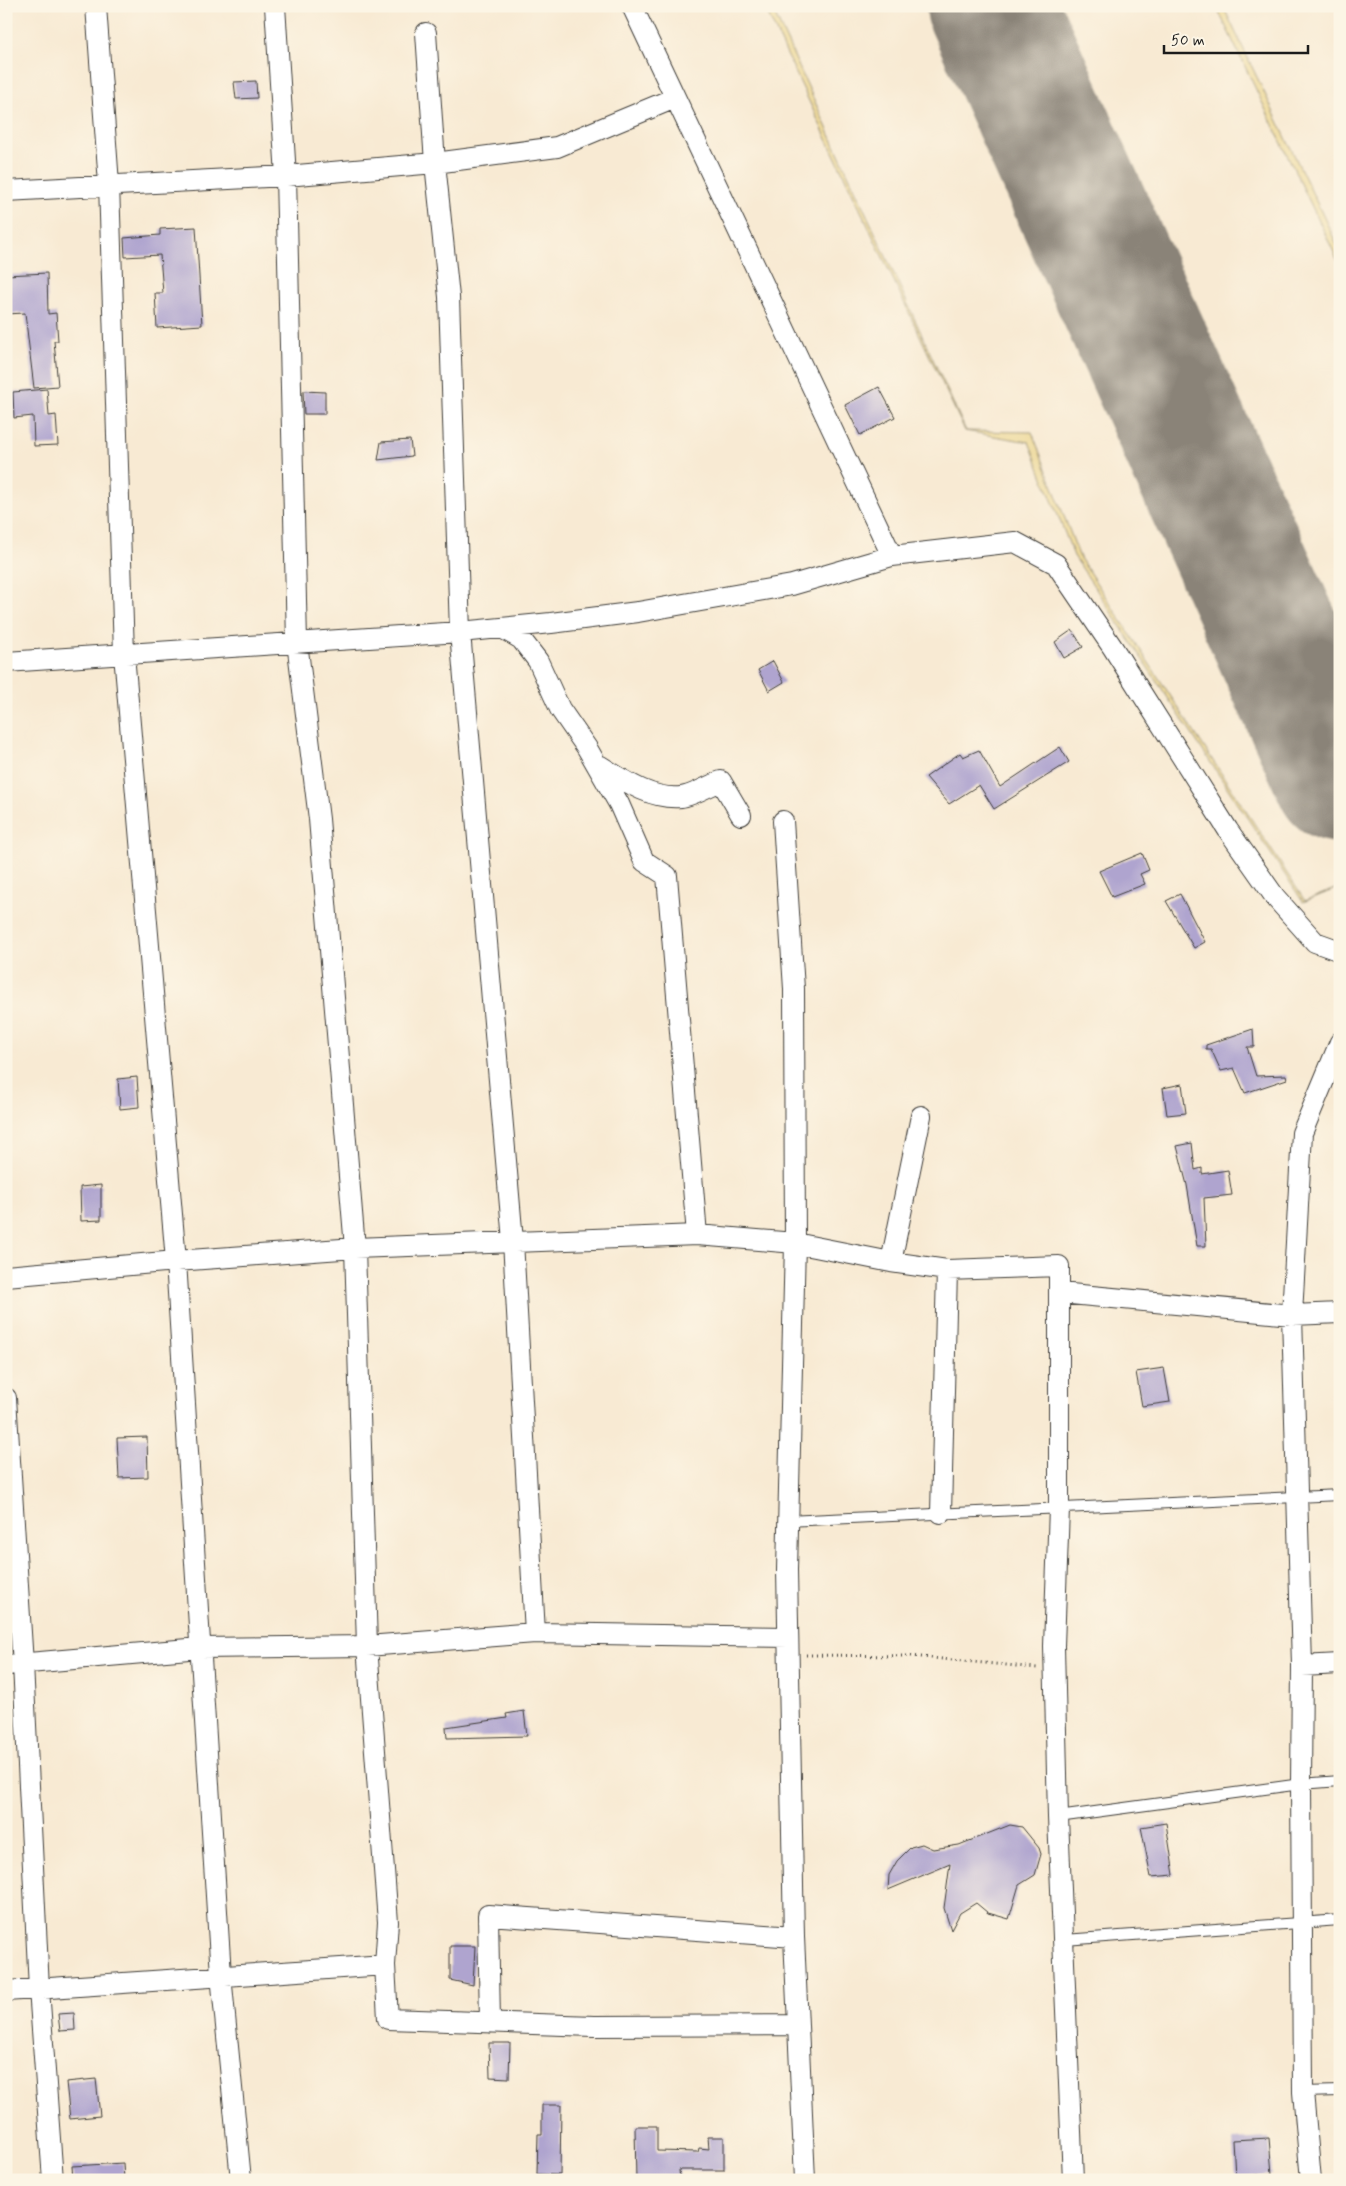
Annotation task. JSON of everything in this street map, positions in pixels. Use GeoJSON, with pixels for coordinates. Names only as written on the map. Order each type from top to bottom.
{"type":"FeatureCollection","features":[{"type":"Feature","properties":{"kind":"street"},"geometry":{"type":"LineString","coordinates":[[96,6],[109,184],[124,654],[176,1261],[221,1975],[241,2180]]}},
{"type":"Feature","properties":{"kind":"street"},"geometry":{"type":"LineString","coordinates":[[275,6],[286,176],[297,642],[319,819],[355,1248],[367,1646],[388,1922],[385,1965],[388,2019],[594,2026],[798,2025]]}},
{"type":"Feature","properties":{"kind":"street"},"geometry":{"type":"LineString","coordinates":[[632,6],[892,556]]}},
{"type":"Feature","properties":{"kind":"street"},"geometry":{"type":"LineString","coordinates":[[426,34],[435,163],[449,297],[460,632],[513,1241],[535,1633]]}},
{"type":"Feature","properties":{"kind":"street"},"geometry":{"type":"LineString","coordinates":[[6,191],[286,176],[435,163],[557,147],[675,98]]}},
{"type":"Feature","properties":{"kind":"street"},"geometry":{"type":"LineString","coordinates":[[6,662],[460,632],[638,612],[792,586],[892,556],[1015,542],[1056,564],[1113,648],[1228,830],[1275,897],[1315,942],[1340,952]]}},
{"type":"Feature","properties":{"kind":"street"},"geometry":{"type":"LineString","coordinates":[[502,628],[521,639],[538,661],[560,709],[619,804],[644,861],[667,876],[697,1235]]}},
{"type":"Feature","properties":{"kind":"street"},"geometry":{"type":"LineString","coordinates":[[595,763],[632,786],[654,794],[682,798],[720,781],[741,815]]}},
{"type":"Feature","properties":{"kind":"street"},"geometry":{"type":"LineString","coordinates":[[783,821],[794,989],[795,1243],[788,1521],[789,1646],[794,1937],[805,2180]]}},
{"type":"Feature","properties":{"kind":"street"},"geometry":{"type":"LineString","coordinates":[[1311,2180],[1303,2092],[1302,1666],[1292,1315],[1302,1133],[1340,1042]]}},
{"type":"Feature","properties":{"kind":"street"},"geometry":{"type":"LineString","coordinates":[[890,1262],[921,1116]]}},
{"type":"Feature","properties":{"kind":"street"},"geometry":{"type":"LineString","coordinates":[[6,1276],[355,1248],[697,1235],[795,1243],[890,1262],[947,1270],[1060,1266],[1059,1508],[1055,1670],[1058,1817],[1073,2180]]}},
{"type":"Feature","properties":{"kind":"street"},"geometry":{"type":"LineString","coordinates":[[941,1513],[947,1270]]}},
{"type":"Feature","properties":{"kind":"street"},"geometry":{"type":"LineString","coordinates":[[1060,1293],[1292,1315],[1340,1313]]}},
{"type":"Feature","properties":{"kind":"street"},"geometry":{"type":"LineString","coordinates":[[6,1398],[14,1665],[53,2180]]}},
{"type":"Feature","properties":{"kind":"street"},"geometry":{"type":"LineString","coordinates":[[14,1665],[200,1648],[367,1646],[535,1633],[789,1646]]}},
{"type":"Feature","properties":{"kind":"street"},"geometry":{"type":"LineString","coordinates":[[1302,1666],[1340,1664]]}},
{"type":"Feature","properties":{"kind":"street"},"geometry":{"type":"LineString","coordinates":[[490,2023],[488,1915],[794,1937]]}},
{"type":"Feature","properties":{"kind":"street"},"geometry":{"type":"LineString","coordinates":[[6,1991],[385,1965]]}},
{"type":"Feature","properties":{"kind":"lane"},"geometry":{"type":"LineString","coordinates":[[788,1521],[1340,1494]]}},
{"type":"Feature","properties":{"kind":"lane"},"geometry":{"type":"LineString","coordinates":[[1058,1817],[1301,1784],[1340,1781]]}},
{"type":"Feature","properties":{"kind":"lane"},"geometry":{"type":"LineString","coordinates":[[1064,1940],[1340,1920]]}},
{"type":"Feature","properties":{"kind":"lane"},"geometry":{"type":"LineString","coordinates":[[1303,2092],[1340,2091]]}},
{"type":"Feature","properties":{"kind":"path"},"geometry":{"type":"LineString","coordinates":[[789,1646],[1055,1670]]}},
{"type":"Feature","properties":{"kind":"sand"},"geometry":{"type":"Polygon","coordinates":[[[764,6],[771,6],[966,431],[1032,432],[1080,558],[1305,901],[1340,887],[1303,902],[1074,556],[1029,442],[965,431],[764,6]]]}},
{"type":"Feature","properties":{"kind":"sand"},"geometry":{"type":"Polygon","coordinates":[[[1216,6],[1223,6],[1340,251],[1340,265],[1216,6]]]}},
{"type":"Feature","properties":{"kind":"building"},"geometry":{"type":"Polygon","coordinates":[[[256,81],[257,98],[236,99],[234,82],[256,81]]]}},
{"type":"Feature","properties":{"kind":"building"},"geometry":{"type":"Polygon","coordinates":[[[196,227],[202,325],[157,328],[155,293],[163,293],[160,255],[125,257],[124,238],[160,235],[160,229],[196,227]]]}},
{"type":"Feature","properties":{"kind":"building"},"geometry":{"type":"Polygon","coordinates":[[[47,273],[48,314],[56,313],[58,341],[54,341],[58,386],[34,388],[25,313],[6,314],[6,275],[47,273]]]}},
{"type":"Feature","properties":{"kind":"building"},"geometry":{"type":"Polygon","coordinates":[[[879,387],[895,417],[860,435],[845,405],[879,387]]]}},
{"type":"Feature","properties":{"kind":"building"},"geometry":{"type":"Polygon","coordinates":[[[47,389],[49,416],[56,415],[58,445],[34,446],[33,416],[14,418],[13,392],[47,389]]]}},
{"type":"Feature","properties":{"kind":"building"},"geometry":{"type":"Polygon","coordinates":[[[303,391],[325,392],[325,414],[304,414],[303,391]]]}},
{"type":"Feature","properties":{"kind":"building"},"geometry":{"type":"Polygon","coordinates":[[[410,440],[412,456],[378,460],[381,442],[410,440]]]}},
{"type":"Feature","properties":{"kind":"building"},"geometry":{"type":"Polygon","coordinates":[[[1072,630],[1083,647],[1064,658],[1055,642],[1072,630]]]}},
{"type":"Feature","properties":{"kind":"building"},"geometry":{"type":"Polygon","coordinates":[[[773,661],[784,682],[769,691],[758,670],[773,661]]]}},
{"type":"Feature","properties":{"kind":"building"},"geometry":{"type":"Polygon","coordinates":[[[1060,747],[1069,762],[994,809],[979,785],[949,804],[926,777],[960,753],[963,757],[979,750],[1000,787],[1060,747]]]}},
{"type":"Feature","properties":{"kind":"building"},"geometry":{"type":"Polygon","coordinates":[[[1142,853],[1149,870],[1140,874],[1145,884],[1112,897],[1099,871],[1142,853]]]}},
{"type":"Feature","properties":{"kind":"building"},"geometry":{"type":"Polygon","coordinates":[[[1180,894],[1205,942],[1194,948],[1166,901],[1180,894]]]}},
{"type":"Feature","properties":{"kind":"building"},"geometry":{"type":"Polygon","coordinates":[[[1253,1029],[1254,1047],[1247,1047],[1256,1076],[1286,1075],[1287,1079],[1245,1093],[1234,1068],[1221,1071],[1211,1049],[1206,1049],[1206,1045],[1253,1029]]]}},
{"type":"Feature","properties":{"kind":"building"},"geometry":{"type":"Polygon","coordinates":[[[137,1077],[139,1107],[120,1109],[118,1079],[137,1077]]]}},
{"type":"Feature","properties":{"kind":"building"},"geometry":{"type":"Polygon","coordinates":[[[1182,1084],[1186,1113],[1167,1115],[1163,1088],[1182,1084]]]}},
{"type":"Feature","properties":{"kind":"building"},"geometry":{"type":"Polygon","coordinates":[[[1192,1143],[1195,1170],[1202,1168],[1202,1174],[1228,1170],[1232,1195],[1204,1198],[1206,1246],[1197,1246],[1187,1185],[1177,1146],[1192,1143]]]}},
{"type":"Feature","properties":{"kind":"building"},"geometry":{"type":"Polygon","coordinates":[[[101,1185],[101,1220],[81,1221],[80,1187],[101,1185]]]}},
{"type":"Feature","properties":{"kind":"building"},"geometry":{"type":"Polygon","coordinates":[[[1164,1368],[1170,1402],[1142,1406],[1136,1372],[1164,1368]]]}},
{"type":"Feature","properties":{"kind":"building"},"geometry":{"type":"Polygon","coordinates":[[[147,1437],[148,1477],[119,1478],[117,1438],[147,1437]]]}},
{"type":"Feature","properties":{"kind":"building"},"geometry":{"type":"Polygon","coordinates":[[[524,1711],[527,1736],[447,1738],[446,1727],[507,1718],[506,1714],[524,1711]]]}},
{"type":"Feature","properties":{"kind":"building"},"geometry":{"type":"Polygon","coordinates":[[[1166,1823],[1174,1875],[1151,1877],[1141,1827],[1166,1823]]]}},
{"type":"Feature","properties":{"kind":"building"},"geometry":{"type":"Polygon","coordinates":[[[1010,1825],[1022,1827],[1039,1848],[1041,1854],[1035,1875],[1019,1885],[1009,1919],[988,1913],[976,1903],[960,1913],[951,1930],[944,1908],[950,1864],[888,1890],[889,1875],[897,1861],[911,1847],[922,1844],[933,1849],[959,1845],[1010,1825]]]}},
{"type":"Feature","properties":{"kind":"building"},"geometry":{"type":"Polygon","coordinates":[[[450,1946],[475,1946],[473,1985],[450,1980],[450,1946]]]}},
{"type":"Feature","properties":{"kind":"building"},"geometry":{"type":"Polygon","coordinates":[[[74,2013],[75,2030],[60,2031],[58,2014],[74,2013]]]}},
{"type":"Feature","properties":{"kind":"building"},"geometry":{"type":"Polygon","coordinates":[[[489,2043],[510,2043],[509,2078],[490,2077],[489,2043]]]}},
{"type":"Feature","properties":{"kind":"building"},"geometry":{"type":"Polygon","coordinates":[[[96,2079],[100,2116],[70,2119],[66,2082],[96,2079]]]}},
{"type":"Feature","properties":{"kind":"building"},"geometry":{"type":"Polygon","coordinates":[[[542,2105],[561,2105],[560,2175],[537,2174],[538,2134],[542,2134],[542,2105]]]}},
{"type":"Feature","properties":{"kind":"building"},"geometry":{"type":"Polygon","coordinates":[[[635,2126],[657,2126],[657,2151],[698,2152],[699,2148],[709,2149],[708,2137],[724,2137],[724,2170],[679,2170],[680,2180],[636,2180],[635,2126]]]}},
{"type":"Feature","properties":{"kind":"building"},"geometry":{"type":"Polygon","coordinates":[[[1269,2138],[1272,2174],[1235,2177],[1233,2140],[1269,2138]]]}},
{"type":"Feature","properties":{"kind":"building"},"geometry":{"type":"Polygon","coordinates":[[[123,2163],[124,2180],[73,2180],[72,2166],[123,2163]]]}},
{"type":"Feature","properties":{"kind":"runway"},"geometry":{"type":"LineString","coordinates":[[991,6],[1340,778]]}}]}
